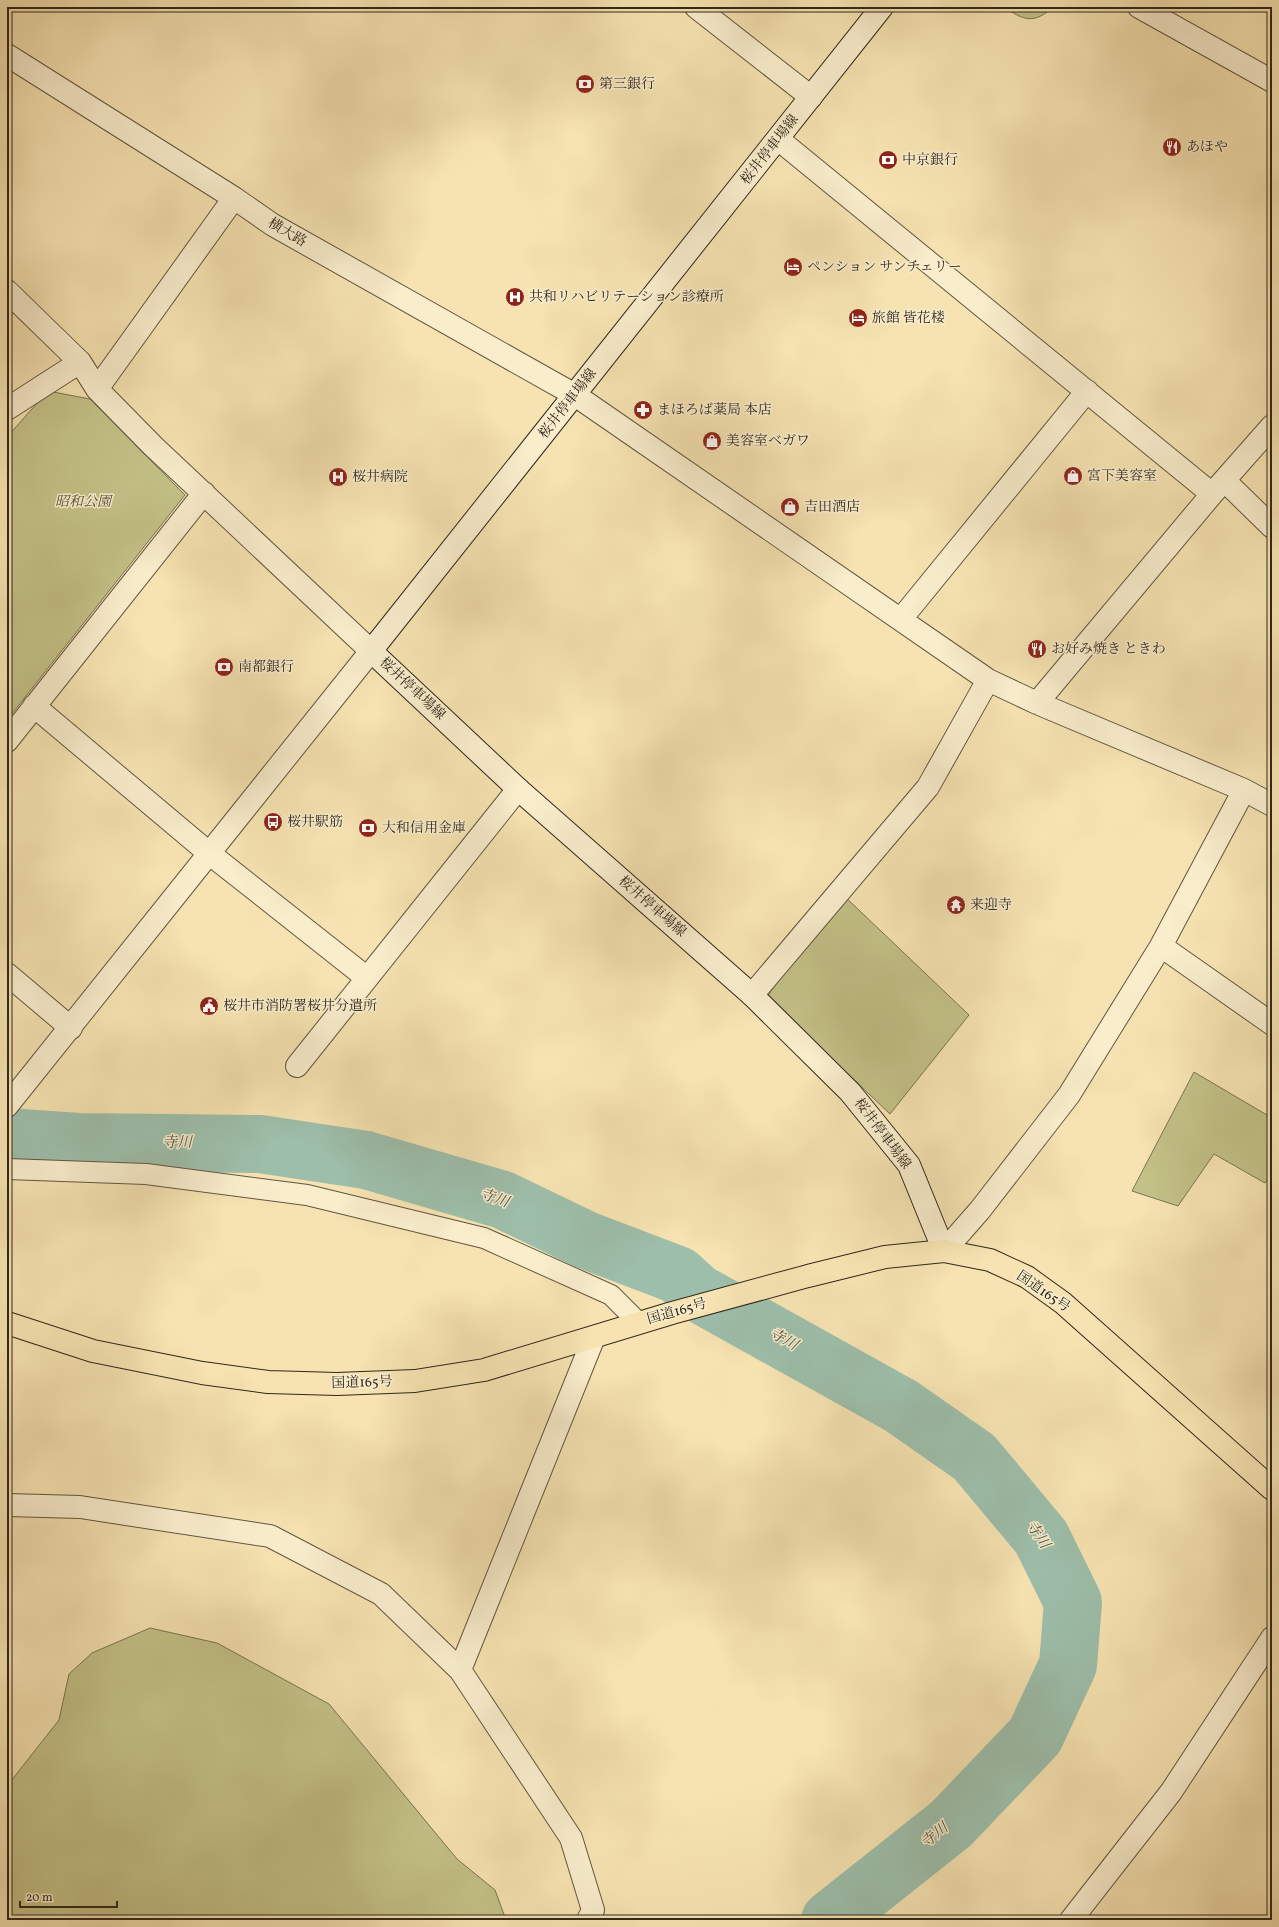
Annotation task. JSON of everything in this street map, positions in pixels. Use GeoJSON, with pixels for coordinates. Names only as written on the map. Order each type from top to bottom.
{"type":"FeatureCollection","features":[{"type":"Feature","properties":{"kind":"highway","name":"国道165号"},"geometry":{"type":"LineString","coordinates":[[7,1323],[93,1352],[202,1373],[268,1382],[337,1384],[415,1381],[484,1370],[672,1313],[808,1276],[885,1257],[944,1251],[990,1260],[1027,1277],[1063,1303],[1272,1489]]}},
{"type":"Feature","properties":{"kind":"street"},"geometry":{"type":"LineString","coordinates":[[696,7],[811,97]]}},
{"type":"Feature","properties":{"kind":"street","name":"桜井停車場線"},"geometry":{"type":"LineString","coordinates":[[882,7],[371,651],[518,789],[752,995],[850,1092],[909,1165],[944,1251]]}},
{"type":"Feature","properties":{"kind":"street"},"geometry":{"type":"LineString","coordinates":[[1139,7],[1272,81]]}},
{"type":"Feature","properties":{"kind":"street","name":"横大路"},"geometry":{"type":"LineString","coordinates":[[7,56],[234,198],[273,226],[575,395],[988,680],[1037,703],[1244,790],[1272,805]]}},
{"type":"Feature","properties":{"kind":"street"},"geometry":{"type":"LineString","coordinates":[[778,139],[1087,391],[1272,527]]}},
{"type":"Feature","properties":{"kind":"street"},"geometry":{"type":"LineString","coordinates":[[97,389],[234,198]]}},
{"type":"Feature","properties":{"kind":"street"},"geometry":{"type":"LineString","coordinates":[[7,291],[80,362],[97,389],[204,493],[371,651],[7,1106]]}},
{"type":"Feature","properties":{"kind":"street"},"geometry":{"type":"LineString","coordinates":[[7,410],[80,362]]}},
{"type":"Feature","properties":{"kind":"street"},"geometry":{"type":"LineString","coordinates":[[901,619],[1087,391]]}},
{"type":"Feature","properties":{"kind":"street"},"geometry":{"type":"LineString","coordinates":[[1037,703],[1218,487],[1272,426]]}},
{"type":"Feature","properties":{"kind":"street"},"geometry":{"type":"LineString","coordinates":[[7,741],[204,493]]}},
{"type":"Feature","properties":{"kind":"street"},"geometry":{"type":"LineString","coordinates":[[752,995],[928,787],[988,680]]}},
{"type":"Feature","properties":{"kind":"street"},"geometry":{"type":"LineString","coordinates":[[34,706],[210,854],[367,978]]}},
{"type":"Feature","properties":{"kind":"street"},"geometry":{"type":"LineString","coordinates":[[297,1066],[518,789]]}},
{"type":"Feature","properties":{"kind":"street"},"geometry":{"type":"LineString","coordinates":[[944,1251],[980,1210],[1069,1095],[1161,946],[1244,790]]}},
{"type":"Feature","properties":{"kind":"street"},"geometry":{"type":"LineString","coordinates":[[1161,946],[1272,1024]]}},
{"type":"Feature","properties":{"kind":"street"},"geometry":{"type":"LineString","coordinates":[[7,974],[70,1028]]}},
{"type":"Feature","properties":{"kind":"street"},"geometry":{"type":"LineString","coordinates":[[460,1670],[594,1337]]}},
{"type":"Feature","properties":{"kind":"street"},"geometry":{"type":"LineString","coordinates":[[7,1505],[80,1507],[270,1536],[381,1594],[460,1670],[571,1838],[593,1910],[588,1920]]}},
{"type":"Feature","properties":{"kind":"street"},"geometry":{"type":"LineString","coordinates":[[1071,1920],[1171,1792],[1272,1638]]}},
{"type":"Feature","properties":{"kind":"lane"},"geometry":{"type":"LineString","coordinates":[[7,1169],[146,1174],[307,1195],[461,1232],[484,1238],[611,1294],[640,1323]]}},
{"type":"Feature","properties":{"kind":"green space"},"geometry":{"type":"Polygon","coordinates":[[[1005,7],[1053,7],[1040,16],[1029,19],[1023,18],[1011,12],[1005,7]]]}},
{"type":"Feature","properties":{"kind":"green space","name":"昭和公園"},"geometry":{"type":"Polygon","coordinates":[[[48,391],[90,399],[185,495],[7,720],[7,437],[48,391]]]}},
{"type":"Feature","properties":{"kind":"green space"},"geometry":{"type":"Polygon","coordinates":[[[840,892],[969,1015],[890,1114],[767,997],[840,892]]]}},
{"type":"Feature","properties":{"kind":"green space"},"geometry":{"type":"Polygon","coordinates":[[[1194,1072],[1272,1118],[1272,1175],[1265,1183],[1214,1154],[1178,1206],[1132,1191],[1194,1072]]]}},
{"type":"Feature","properties":{"kind":"green space"},"geometry":{"type":"Polygon","coordinates":[[[150,1628],[217,1643],[329,1704],[457,1859],[495,1890],[506,1920],[7,1920],[7,1786],[59,1720],[69,1674],[92,1653],[150,1628]]]}},
{"type":"Feature","properties":{"kind":"waterway","name":"寺川"},"geometry":{"type":"LineString","coordinates":[[7,1137],[79,1142],[260,1144],[366,1160],[503,1200],[586,1240],[678,1275],[698,1293],[901,1406],[974,1457],[1041,1537],[1073,1602],[1068,1665],[1035,1736],[951,1824],[830,1920]]}},
{"type":"Feature","properties":{"kind":"place","name":"第三銀行"},"geometry":{"type":"Point","coordinates":[585,84]}},
{"type":"Feature","properties":{"kind":"place","name":"あほや"},"geometry":{"type":"Point","coordinates":[1172,147]}},
{"type":"Feature","properties":{"kind":"place","name":"中京銀行"},"geometry":{"type":"Point","coordinates":[888,160]}},
{"type":"Feature","properties":{"kind":"place","name":"ペンション サンチェリー"},"geometry":{"type":"Point","coordinates":[793,267]}},
{"type":"Feature","properties":{"kind":"place","name":"共和リハビリテーション診療所"},"geometry":{"type":"Point","coordinates":[515,297]}},
{"type":"Feature","properties":{"kind":"place","name":"旅館 皆花楼"},"geometry":{"type":"Point","coordinates":[858,318]}},
{"type":"Feature","properties":{"kind":"place","name":"まほろば薬局 本店"},"geometry":{"type":"Point","coordinates":[643,410]}},
{"type":"Feature","properties":{"kind":"place","name":"美容室ベガワ"},"geometry":{"type":"Point","coordinates":[712,441]}},
{"type":"Feature","properties":{"kind":"place","name":"宮下美容室"},"geometry":{"type":"Point","coordinates":[1073,476]}},
{"type":"Feature","properties":{"kind":"place","name":"桜井病院"},"geometry":{"type":"Point","coordinates":[338,477]}},
{"type":"Feature","properties":{"kind":"place","name":"吉田酒店"},"geometry":{"type":"Point","coordinates":[790,507]}},
{"type":"Feature","properties":{"kind":"place","name":"お好み焼き ときわ"},"geometry":{"type":"Point","coordinates":[1037,649]}},
{"type":"Feature","properties":{"kind":"place","name":"南都銀行"},"geometry":{"type":"Point","coordinates":[224,667]}},
{"type":"Feature","properties":{"kind":"place","name":"桜井駅筋"},"geometry":{"type":"Point","coordinates":[273,822]}},
{"type":"Feature","properties":{"kind":"place","name":"大和信用金庫"},"geometry":{"type":"Point","coordinates":[368,828]}},
{"type":"Feature","properties":{"kind":"place","name":"来迎寺"},"geometry":{"type":"Point","coordinates":[956,905]}},
{"type":"Feature","properties":{"kind":"place","name":"桜井市消防署桜井分遣所"},"geometry":{"type":"Point","coordinates":[209,1006]}}]}
